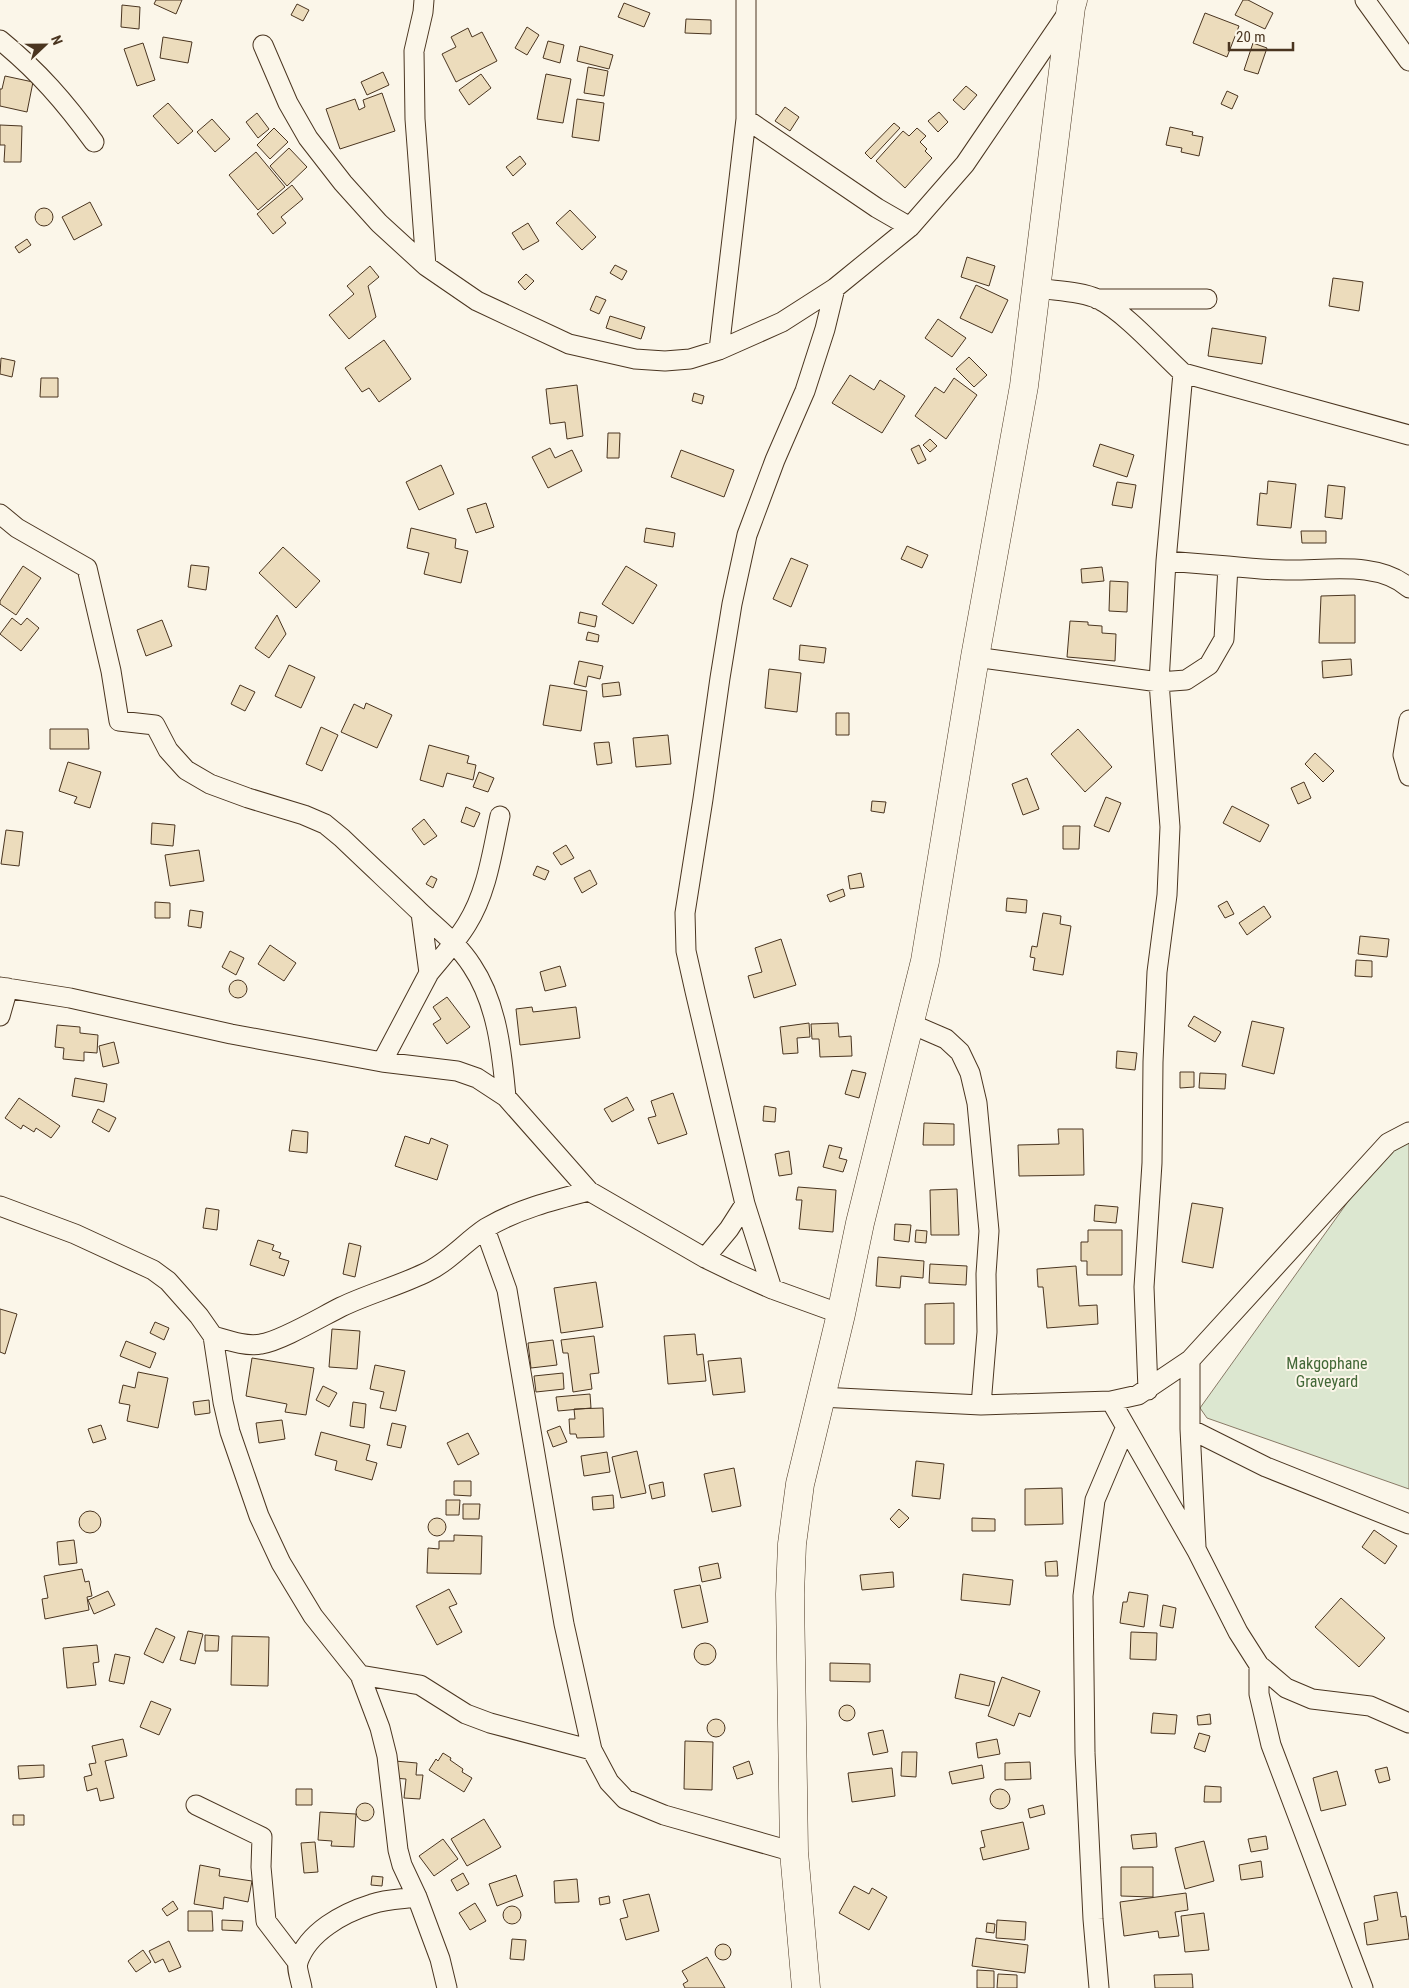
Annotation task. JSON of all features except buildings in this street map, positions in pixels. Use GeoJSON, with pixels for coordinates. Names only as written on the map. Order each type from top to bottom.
{"type":"FeatureCollection","features":[{"type":"Feature","properties":{"kind":"street"},"geometry":{"type":"LineString","coordinates":[[424,0],[414,51],[415,119],[426,266]]}},
{"type":"Feature","properties":{"kind":"street"},"geometry":{"type":"LineString","coordinates":[[719,350],[746,119],[746,0]]}},
{"type":"Feature","properties":{"kind":"street"},"geometry":{"type":"LineString","coordinates":[[1365,0],[1409,61]]}},
{"type":"Feature","properties":{"kind":"street"},"geometry":{"type":"LineString","coordinates":[[264,44],[288,103],[308,138],[343,183],[378,223],[426,266],[477,301],[569,344],[635,359],[665,361],[690,359],[719,350],[782,322],[835,288],[910,227],[965,164],[1072,4]]}},
{"type":"Feature","properties":{"kind":"street"},"geometry":{"type":"LineString","coordinates":[[806,1988],[794,1852],[790,1594],[792,1544],[800,1484],[841,1314],[860,1222],[925,961],[975,656],[1024,386],[1072,4]]}},
{"type":"Feature","properties":{"kind":"street"},"geometry":{"type":"LineString","coordinates":[[0,40],[48,82],[94,142]]}},
{"type":"Feature","properties":{"kind":"street"},"geometry":{"type":"LineString","coordinates":[[746,119],[790,147],[877,208],[910,227]]}},
{"type":"Feature","properties":{"kind":"street"},"geometry":{"type":"LineString","coordinates":[[772,1289],[745,1204],[686,950],[685,913],[732,604],[747,536],[775,460],[805,391],[825,329],[835,288]]}},
{"type":"Feature","properties":{"kind":"street"},"geometry":{"type":"LineString","coordinates":[[1037,288],[1098,299],[1207,299]]}},
{"type":"Feature","properties":{"kind":"street"},"geometry":{"type":"LineString","coordinates":[[1098,299],[1139,331],[1183,373],[1409,435]]}},
{"type":"Feature","properties":{"kind":"street"},"geometry":{"type":"LineString","coordinates":[[1148,1390],[1144,1287],[1152,1163],[1153,1062],[1157,972],[1167,895],[1170,827],[1159,682],[1166,561],[1183,373]]}},
{"type":"Feature","properties":{"kind":"street"},"geometry":{"type":"LineString","coordinates":[[0,514],[17,528],[87,568],[110,671],[118,721],[156,725],[168,750],[186,770],[210,784],[304,815],[325,824],[454,943],[472,966],[485,991],[498,1035],[503,1061],[506,1097]]}},
{"type":"Feature","properties":{"kind":"street"},"geometry":{"type":"LineString","coordinates":[[1166,561],[1284,570],[1366,570],[1399,579],[1409,588]]}},
{"type":"Feature","properties":{"kind":"street"},"geometry":{"type":"LineString","coordinates":[[975,656],[1159,682],[1186,680],[1209,664],[1224,639],[1228,566]]}},
{"type":"Feature","properties":{"kind":"street"},"geometry":{"type":"LineString","coordinates":[[1409,720],[1403,754],[1409,776]]}},
{"type":"Feature","properties":{"kind":"street"},"geometry":{"type":"LineString","coordinates":[[382,1062],[429,973],[468,923],[484,887],[500,816]]}},
{"type":"Feature","properties":{"kind":"street"},"geometry":{"type":"LineString","coordinates":[[421,912],[429,973]]}},
{"type":"Feature","properties":{"kind":"street"},"geometry":{"type":"LineString","coordinates":[[0,1016],[4,988],[70,998],[231,1034],[382,1062],[457,1071],[477,1078],[506,1097],[590,1191],[705,1258],[772,1289],[841,1314]]}},
{"type":"Feature","properties":{"kind":"street"},"geometry":{"type":"LineString","coordinates":[[909,1023],[946,1039],[960,1052],[970,1073],[978,1103],[990,1231],[986,1274],[987,1332],[981,1405]]}},
{"type":"Feature","properties":{"kind":"street"},"geometry":{"type":"LineString","coordinates":[[820,1397],[981,1405],[1110,1401],[1127,1399],[1148,1390],[1190,1360],[1388,1143],[1409,1132]]}},
{"type":"Feature","properties":{"kind":"street"},"geometry":{"type":"LineString","coordinates":[[213,1336],[243,1343],[261,1344],[278,1338],[346,1305],[425,1274],[445,1262],[485,1229],[533,1206],[590,1191]]}},
{"type":"Feature","properties":{"kind":"street"},"geometry":{"type":"LineString","coordinates":[[705,1258],[729,1229],[745,1204]]}},
{"type":"Feature","properties":{"kind":"street"},"geometry":{"type":"LineString","coordinates":[[0,1206],[75,1234],[153,1270],[168,1281],[199,1316],[213,1336],[223,1402],[230,1432],[259,1516],[281,1563],[313,1616],[360,1675],[380,1728],[386,1756],[398,1850],[402,1865],[417,1897],[440,1958],[447,1988]]}},
{"type":"Feature","properties":{"kind":"street"},"geometry":{"type":"LineString","coordinates":[[485,1229],[507,1290],[564,1624],[592,1750],[609,1782],[625,1799],[664,1815],[794,1852]]}},
{"type":"Feature","properties":{"kind":"street"},"geometry":{"type":"LineString","coordinates":[[1190,1360],[1190,1429],[1196,1551]]}},
{"type":"Feature","properties":{"kind":"street"},"geometry":{"type":"LineString","coordinates":[[1110,1401],[1196,1551],[1238,1632],[1259,1665],[1286,1688],[1312,1699],[1370,1706],[1409,1723]]}},
{"type":"Feature","properties":{"kind":"street"},"geometry":{"type":"LineString","coordinates":[[1099,1988],[1093,1919],[1086,1763],[1083,1596],[1095,1500],[1125,1429]]}},
{"type":"Feature","properties":{"kind":"street"},"geometry":{"type":"LineString","coordinates":[[1190,1429],[1266,1467],[1409,1524]]}},
{"type":"Feature","properties":{"kind":"street"},"geometry":{"type":"LineString","coordinates":[[1259,1665],[1259,1694],[1271,1744],[1363,1988]]}},
{"type":"Feature","properties":{"kind":"street"},"geometry":{"type":"LineString","coordinates":[[360,1675],[420,1685],[466,1714],[490,1723],[592,1750]]}},
{"type":"Feature","properties":{"kind":"street"},"geometry":{"type":"LineString","coordinates":[[196,1805],[262,1837],[261,1867],[266,1921],[298,1963],[302,1988]]}},
{"type":"Feature","properties":{"kind":"street"},"geometry":{"type":"LineString","coordinates":[[298,1963],[308,1945],[321,1930],[350,1912],[373,1903],[417,1897]]}},
{"type":"Feature","properties":{"kind":"green space","name":"Makgophane Graveyard"},"geometry":{"type":"Polygon","coordinates":[[[1409,1138],[1409,1489],[1207,1418],[1200,1408],[1390,1143],[1409,1138]]]}}]}
